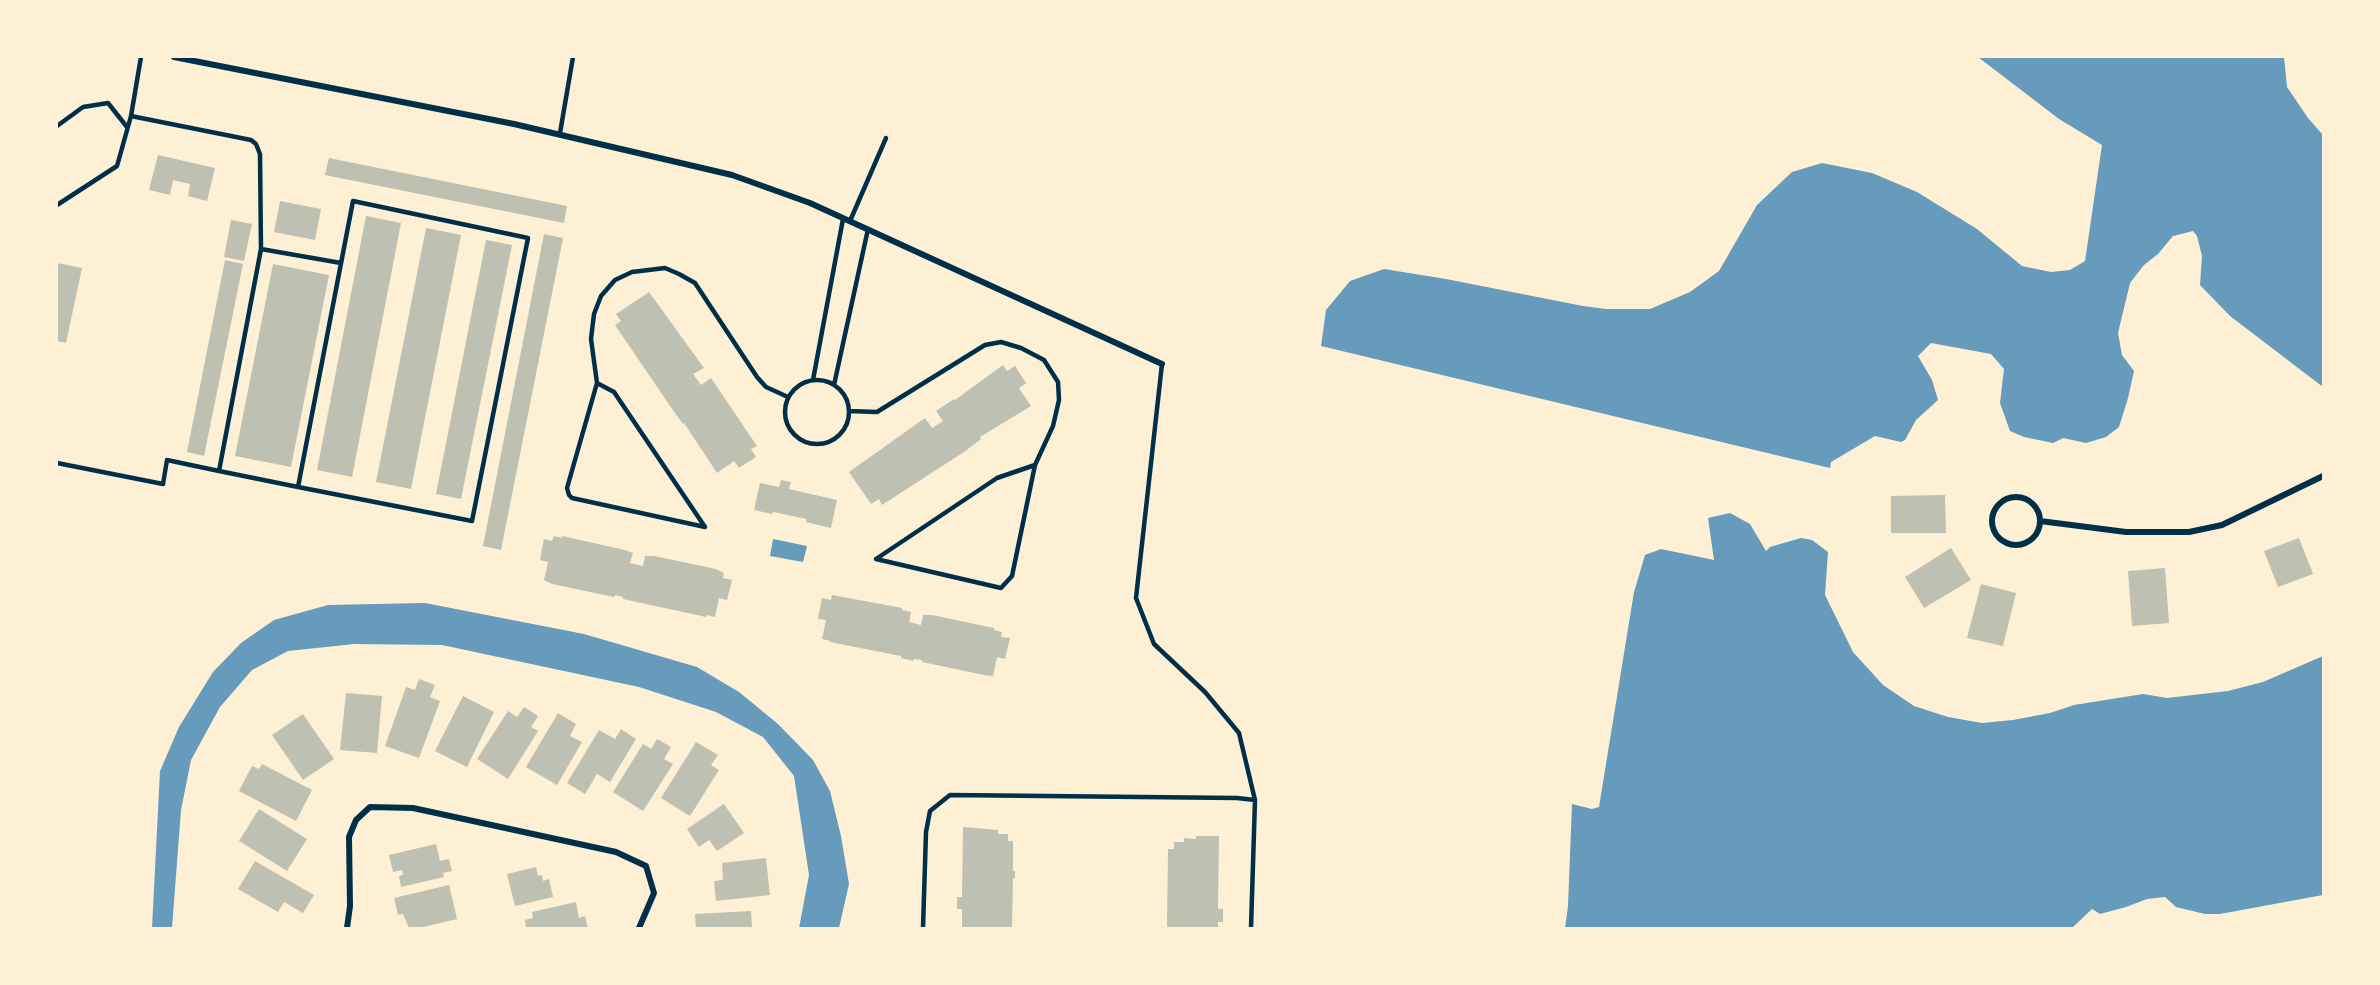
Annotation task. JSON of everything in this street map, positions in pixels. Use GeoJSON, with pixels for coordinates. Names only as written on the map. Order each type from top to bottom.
{"type":"FeatureCollection","features":[{"type":"Feature","properties":{"kind":"street"},"geometry":{"type":"LineString","coordinates":[[174,57],[560,134],[732,175],[810,203],[1162,364]]}},
{"type":"Feature","properties":{"kind":"street"},"geometry":{"type":"LineString","coordinates":[[2040,521],[2126,532],[2189,532],[2222,525],[2323,476]]}},
{"type":"Feature","properties":{"kind":"street"},"geometry":{"type":"LineString","coordinates":[[2013,497],[2021,498],[2035,506],[2040,521],[2039,529],[2029,541],[2014,545],[2000,539],[1993,526],[1992,518],[1999,504],[2013,497]]}},
{"type":"Feature","properties":{"kind":"street"},"geometry":{"type":"LineString","coordinates":[[347,928],[350,906],[349,837],[356,820],[370,807],[413,807],[616,852],[646,866],[654,894],[639,928]]}},
{"type":"Feature","properties":{"kind":"lane"},"geometry":{"type":"LineString","coordinates":[[57,205],[117,166],[131,117],[141,57]]}},
{"type":"Feature","properties":{"kind":"lane"},"geometry":{"type":"LineString","coordinates":[[560,134],[573,57]]}},
{"type":"Feature","properties":{"kind":"lane"},"geometry":{"type":"LineString","coordinates":[[57,126],[83,107],[108,103],[128,128]]}},
{"type":"Feature","properties":{"kind":"lane"},"geometry":{"type":"LineString","coordinates":[[131,117],[251,140],[256,144],[260,154],[261,249],[219,471]]}},
{"type":"Feature","properties":{"kind":"lane"},"geometry":{"type":"LineString","coordinates":[[813,380],[847,220],[886,138]]}},
{"type":"Feature","properties":{"kind":"lane"},"geometry":{"type":"LineString","coordinates":[[57,463],[163,484],[167,460],[298,487],[472,521],[528,238],[353,201],[298,487]]}},
{"type":"Feature","properties":{"kind":"lane"},"geometry":{"type":"LineString","coordinates":[[834,385],[868,229]]}},
{"type":"Feature","properties":{"kind":"lane"},"geometry":{"type":"LineString","coordinates":[[261,249],[341,263]]}},
{"type":"Feature","properties":{"kind":"lane"},"geometry":{"type":"LineString","coordinates":[[597,383],[614,392],[705,527],[572,498],[569,495],[567,488],[597,383],[591,339],[594,314],[601,296],[615,280],[632,272],[665,268],[695,283],[757,377],[766,387],[788,397]]}},
{"type":"Feature","properties":{"kind":"lane"},"geometry":{"type":"LineString","coordinates":[[849,411],[877,412],[985,345],[1000,342],[1021,348],[1044,360],[1058,382],[1059,400],[1053,426],[1035,465],[1012,576],[1001,588],[876,559],[997,478],[1035,465]]}},
{"type":"Feature","properties":{"kind":"lane"},"geometry":{"type":"LineString","coordinates":[[1162,364],[1136,598],[1154,644],[1204,692],[1239,733],[1255,800],[1251,928]]}},
{"type":"Feature","properties":{"kind":"lane"},"geometry":{"type":"LineString","coordinates":[[813,380],[834,385],[847,401],[849,411],[847,422],[835,438],[815,443],[805,441],[789,427],[785,418],[788,397],[794,389],[813,380]]}},
{"type":"Feature","properties":{"kind":"lane"},"geometry":{"type":"LineString","coordinates":[[923,928],[926,832],[930,811],[950,795],[1255,800]]}},
{"type":"Feature","properties":{"kind":"water"},"geometry":{"type":"Polygon","coordinates":[[[1978,57],[2284,57],[2287,87],[2323,135],[2323,387],[2230,316],[2200,285],[2202,256],[2197,236],[2193,231],[2173,236],[2158,254],[2144,265],[2130,283],[2118,333],[2122,355],[2134,371],[2128,398],[2119,427],[2106,437],[2086,443],[2063,438],[2053,443],[2024,437],[2010,431],[2000,403],[2004,369],[1991,354],[1931,343],[1918,356],[1932,380],[1938,400],[1916,420],[1905,440],[1901,442],[1875,436],[1831,462],[1830,468],[1321,346],[1326,310],[1350,281],[1384,269],[1583,306],[1606,309],[1650,309],[1690,292],[1719,271],[1757,205],[1792,172],[1822,163],[1872,173],[1917,192],[1977,229],[2022,266],[2051,272],[2070,270],[2085,261],[2102,145],[2059,119],[1978,57]]]}},
{"type":"Feature","properties":{"kind":"water"},"geometry":{"type":"Polygon","coordinates":[[[1730,513],[1750,524],[1766,551],[1770,547],[1801,538],[1812,540],[1828,552],[1825,595],[1853,652],[1883,685],[1914,706],[1948,717],[1982,723],[2013,720],[2050,713],[2074,705],[2143,694],[2167,698],[2228,691],[2263,682],[2323,656],[2323,895],[2220,914],[2205,914],[2176,907],[2165,897],[2147,899],[2100,914],[2092,909],[2072,928],[1565,928],[1572,804],[1592,809],[1599,807],[1634,592],[1645,555],[1661,549],[1714,560],[1708,518],[1730,513]]]}},
{"type":"Feature","properties":{"kind":"water"},"geometry":{"type":"Polygon","coordinates":[[[773,539],[807,546],[803,562],[770,556],[773,539]]]}},
{"type":"Feature","properties":{"kind":"water"},"geometry":{"type":"Polygon","coordinates":[[[425,603],[584,634],[697,667],[739,692],[778,724],[813,760],[830,791],[849,884],[839,928],[799,928],[809,875],[794,776],[763,737],[716,712],[639,687],[442,645],[354,644],[288,651],[252,670],[220,707],[191,760],[181,810],[172,928],[152,928],[160,771],[179,727],[213,672],[241,643],[274,620],[328,605],[425,603]]]}},
{"type":"Feature","properties":{"kind":"building"},"geometry":{"type":"Polygon","coordinates":[[[158,155],[215,168],[207,201],[188,196],[190,184],[173,180],[170,195],[149,190],[158,155]]]}},
{"type":"Feature","properties":{"kind":"building"},"geometry":{"type":"Polygon","coordinates":[[[329,158],[567,206],[564,223],[325,175],[329,158]]]}},
{"type":"Feature","properties":{"kind":"building"},"geometry":{"type":"Polygon","coordinates":[[[280,201],[321,209],[315,240],[274,232],[280,201]]]}},
{"type":"Feature","properties":{"kind":"building"},"geometry":{"type":"Polygon","coordinates":[[[366,216],[401,223],[352,477],[317,470],[366,216]]]}},
{"type":"Feature","properties":{"kind":"building"},"geometry":{"type":"Polygon","coordinates":[[[231,220],[252,224],[244,261],[224,257],[231,220]]]}},
{"type":"Feature","properties":{"kind":"building"},"geometry":{"type":"Polygon","coordinates":[[[426,228],[461,235],[411,489],[376,482],[426,228]]]}},
{"type":"Feature","properties":{"kind":"building"},"geometry":{"type":"Polygon","coordinates":[[[544,234],[563,238],[501,550],[483,546],[544,234]]]}},
{"type":"Feature","properties":{"kind":"building"},"geometry":{"type":"Polygon","coordinates":[[[486,240],[512,245],[461,499],[436,494],[486,240]]]}},
{"type":"Feature","properties":{"kind":"building"},"geometry":{"type":"Polygon","coordinates":[[[225,260],[243,264],[204,456],[187,452],[225,260]]]}},
{"type":"Feature","properties":{"kind":"building"},"geometry":{"type":"Polygon","coordinates":[[[57,263],[82,268],[66,343],[57,341],[57,263]]]}},
{"type":"Feature","properties":{"kind":"building"},"geometry":{"type":"Polygon","coordinates":[[[273,264],[329,275],[291,467],[235,456],[273,264]]]}},
{"type":"Feature","properties":{"kind":"building"},"geometry":{"type":"Polygon","coordinates":[[[649,292],[704,368],[693,374],[701,385],[711,378],[757,446],[751,449],[756,457],[739,468],[734,461],[717,473],[615,325],[621,321],[616,314],[649,292]]]}},
{"type":"Feature","properties":{"kind":"building"},"geometry":{"type":"Polygon","coordinates":[[[1003,365],[1007,371],[1015,366],[1026,383],[1019,388],[1031,406],[980,437],[981,439],[964,452],[882,505],[879,499],[871,504],[849,472],[925,418],[932,428],[943,421],[936,411],[1003,365]]]}},
{"type":"Feature","properties":{"kind":"building"},"geometry":{"type":"Polygon","coordinates":[[[781,480],[791,482],[789,489],[837,500],[831,528],[806,522],[807,519],[754,510],[760,483],[779,487],[781,480]]]}},
{"type":"Feature","properties":{"kind":"building"},"geometry":{"type":"Polygon","coordinates":[[[1945,495],[1946,533],[1891,533],[1891,496],[1945,495]]]}},
{"type":"Feature","properties":{"kind":"building"},"geometry":{"type":"Polygon","coordinates":[[[554,536],[625,550],[633,553],[630,563],[643,566],[645,556],[654,556],[716,569],[724,573],[723,578],[732,580],[727,600],[719,598],[715,617],[706,615],[706,617],[623,599],[615,595],[614,597],[552,584],[544,580],[548,562],[540,560],[544,539],[552,541],[554,536]]]}},
{"type":"Feature","properties":{"kind":"building"},"geometry":{"type":"Polygon","coordinates":[[[2299,538],[2313,574],[2278,587],[2264,551],[2299,538]]]}},
{"type":"Feature","properties":{"kind":"building"},"geometry":{"type":"Polygon","coordinates":[[[1951,548],[1971,580],[1924,608],[1905,577],[1951,548]]]}},
{"type":"Feature","properties":{"kind":"building"},"geometry":{"type":"Polygon","coordinates":[[[2165,568],[2169,623],[2132,626],[2128,571],[2165,568]]]}},
{"type":"Feature","properties":{"kind":"building"},"geometry":{"type":"Polygon","coordinates":[[[1981,584],[2016,593],[2003,646],[1967,638],[1981,584]]]}},
{"type":"Feature","properties":{"kind":"building"},"geometry":{"type":"Polygon","coordinates":[[[832,595],[902,608],[902,610],[911,612],[909,622],[921,625],[923,615],[932,615],[994,628],[1002,632],[1001,637],[1010,638],[1005,659],[997,657],[993,676],[830,642],[822,639],[826,620],[818,619],[822,598],[831,600],[832,595]]]}},
{"type":"Feature","properties":{"kind":"building"},"geometry":{"type":"Polygon","coordinates":[[[419,679],[435,685],[430,697],[440,701],[419,758],[385,746],[406,687],[415,690],[419,679]]]}},
{"type":"Feature","properties":{"kind":"building"},"geometry":{"type":"Polygon","coordinates":[[[346,693],[382,696],[377,753],[340,750],[346,693]]]}},
{"type":"Feature","properties":{"kind":"building"},"geometry":{"type":"Polygon","coordinates":[[[463,696],[494,712],[467,767],[435,751],[463,696]]]}},
{"type":"Feature","properties":{"kind":"building"},"geometry":{"type":"Polygon","coordinates":[[[524,707],[538,716],[531,727],[538,731],[508,779],[477,759],[508,711],[517,717],[524,707]]]}},
{"type":"Feature","properties":{"kind":"building"},"geometry":{"type":"Polygon","coordinates":[[[558,713],[576,724],[570,736],[582,742],[557,785],[526,767],[558,713]]]}},
{"type":"Feature","properties":{"kind":"building"},"geometry":{"type":"Polygon","coordinates":[[[303,714],[334,759],[303,780],[272,735],[303,714]]]}},
{"type":"Feature","properties":{"kind":"building"},"geometry":{"type":"Polygon","coordinates":[[[621,729],[636,739],[610,782],[597,774],[585,794],[567,783],[599,730],[615,739],[621,729]]]}},
{"type":"Feature","properties":{"kind":"building"},"geometry":{"type":"Polygon","coordinates":[[[657,739],[671,747],[664,759],[673,764],[643,811],[613,792],[643,744],[651,749],[657,739]]]}},
{"type":"Feature","properties":{"kind":"building"},"geometry":{"type":"Polygon","coordinates":[[[696,742],[718,755],[711,765],[719,770],[690,816],[661,798],[696,742]]]}},
{"type":"Feature","properties":{"kind":"building"},"geometry":{"type":"Polygon","coordinates":[[[262,764],[312,790],[296,821],[239,791],[252,766],[259,769],[262,764]]]}},
{"type":"Feature","properties":{"kind":"building"},"geometry":{"type":"Polygon","coordinates":[[[724,804],[744,833],[717,851],[709,840],[699,847],[687,829],[724,804]]]}},
{"type":"Feature","properties":{"kind":"building"},"geometry":{"type":"Polygon","coordinates":[[[259,809],[307,839],[287,871],[239,841],[259,809]]]}},
{"type":"Feature","properties":{"kind":"building"},"geometry":{"type":"Polygon","coordinates":[[[963,827],[998,830],[998,834],[1008,834],[1008,841],[1013,841],[1015,878],[1013,878],[1012,928],[962,928],[962,909],[957,909],[957,897],[962,897],[963,827]]]}},
{"type":"Feature","properties":{"kind":"building"},"geometry":{"type":"Polygon","coordinates":[[[1196,836],[1219,836],[1218,909],[1223,909],[1223,922],[1218,922],[1218,928],[1167,928],[1168,849],[1174,849],[1174,842],[1184,842],[1184,838],[1196,839],[1196,836]]]}},
{"type":"Feature","properties":{"kind":"building"},"geometry":{"type":"Polygon","coordinates":[[[436,844],[440,861],[449,859],[452,871],[443,873],[444,877],[401,887],[399,876],[403,875],[402,870],[393,872],[389,855],[436,844]]]}},
{"type":"Feature","properties":{"kind":"building"},"geometry":{"type":"Polygon","coordinates":[[[766,858],[770,895],[716,901],[714,881],[723,880],[722,863],[766,858]]]}},
{"type":"Feature","properties":{"kind":"building"},"geometry":{"type":"Polygon","coordinates":[[[255,861],[314,895],[303,913],[284,902],[278,912],[238,889],[255,861]]]}},
{"type":"Feature","properties":{"kind":"building"},"geometry":{"type":"Polygon","coordinates":[[[536,867],[538,876],[542,875],[543,881],[549,879],[553,897],[515,906],[507,874],[536,867]]]}},
{"type":"Feature","properties":{"kind":"building"},"geometry":{"type":"Polygon","coordinates":[[[449,885],[457,919],[419,928],[409,928],[403,914],[398,915],[394,898],[449,885]]]}},
{"type":"Feature","properties":{"kind":"building"},"geometry":{"type":"Polygon","coordinates":[[[576,902],[579,918],[585,916],[588,928],[526,928],[525,920],[533,918],[532,912],[576,902]]]}},
{"type":"Feature","properties":{"kind":"building"},"geometry":{"type":"Polygon","coordinates":[[[751,911],[752,928],[696,928],[695,914],[751,911]]]}}]}
